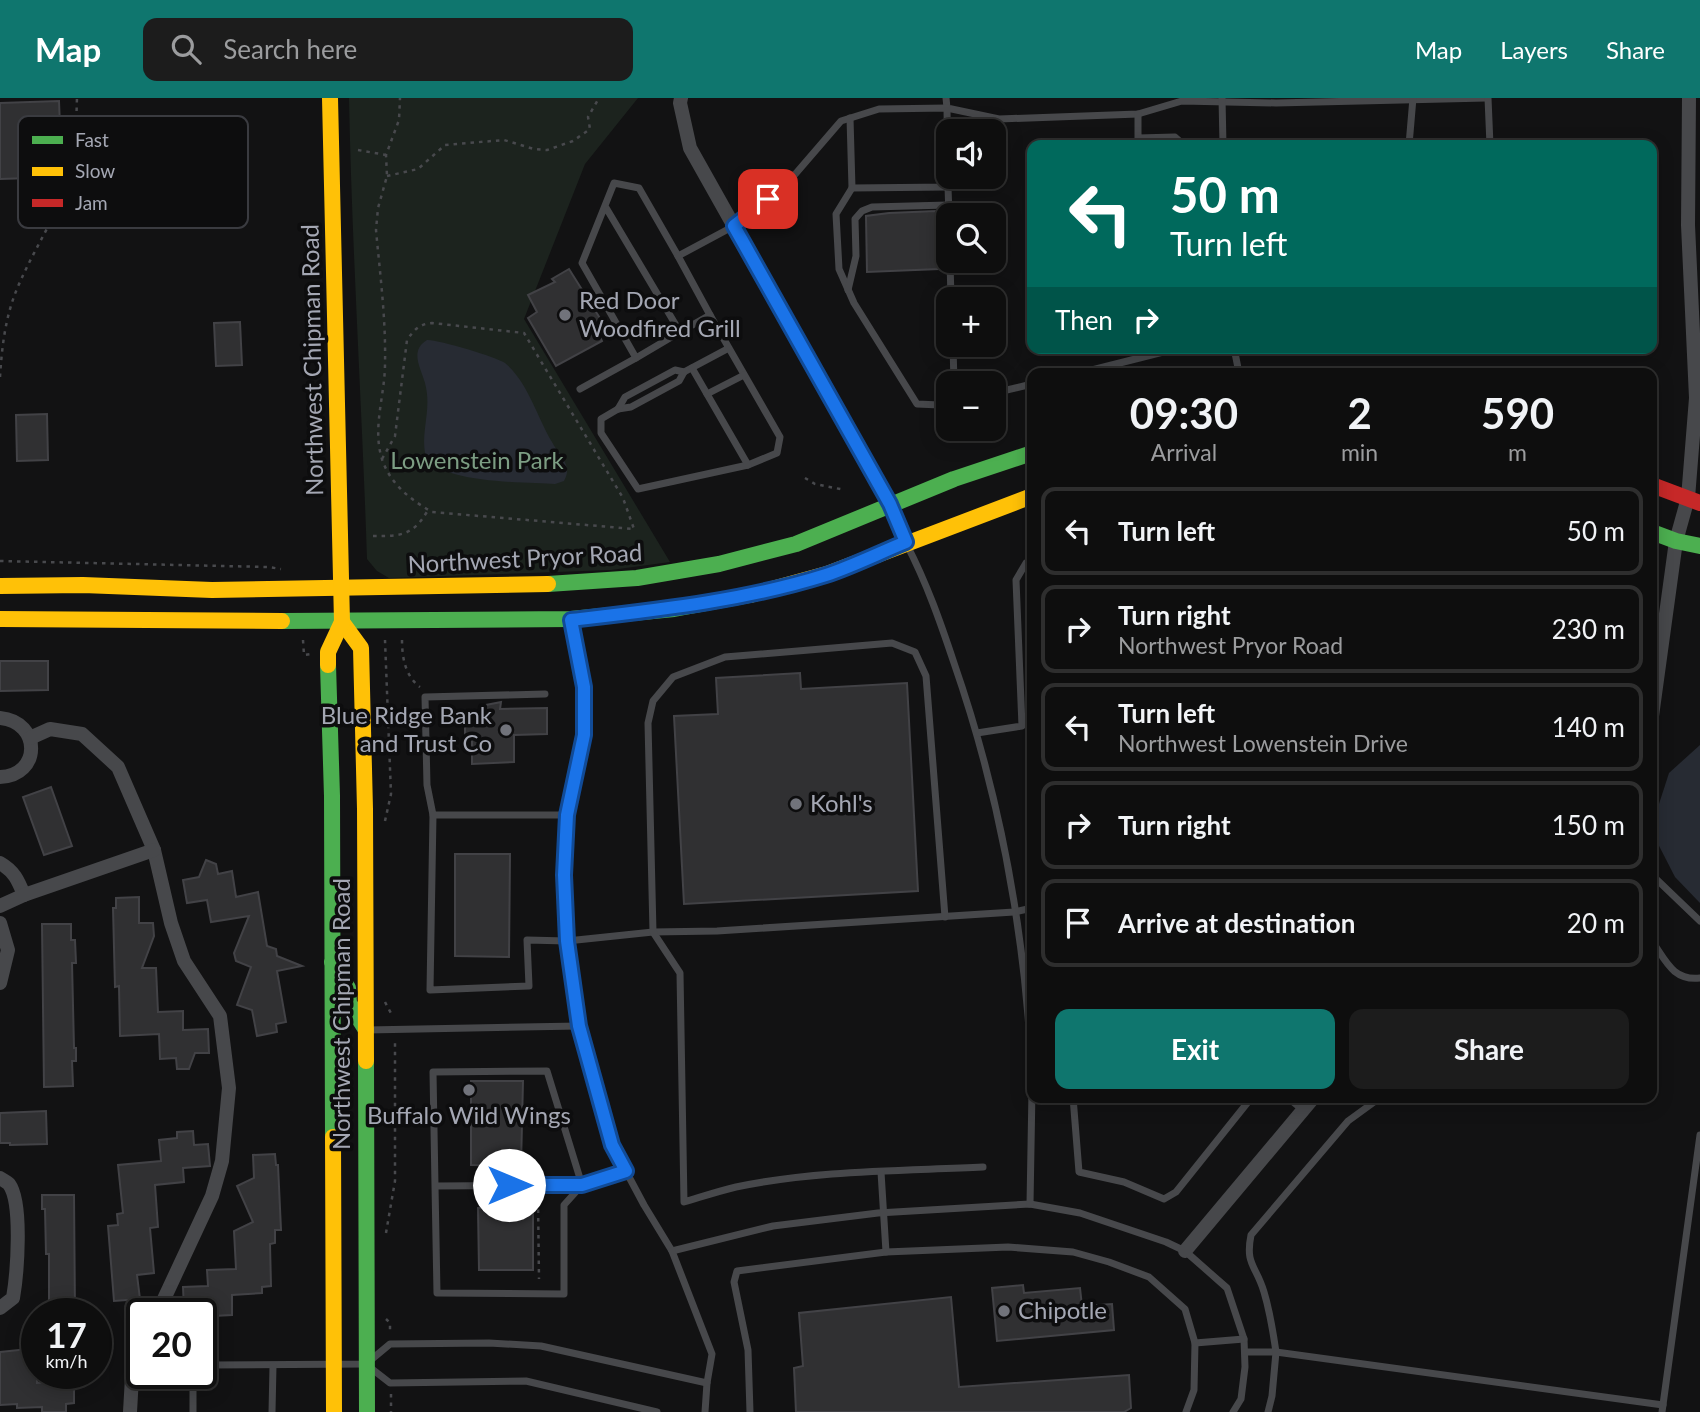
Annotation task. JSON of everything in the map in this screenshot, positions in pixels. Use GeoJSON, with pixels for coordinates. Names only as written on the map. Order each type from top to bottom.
{"type":"FeatureCollection","features":[{"type":"Feature","properties":{"kind":"main road","name":"Northwest Chipman Road"},"geometry":{"type":"LineString","coordinates":[[330,98],[342,622],[328,652],[332,796],[334,1412]]}},
{"type":"Feature","properties":{"kind":"main road","name":"Northwest Pryor Road"},"geometry":{"type":"LineString","coordinates":[[0,586],[83,585],[212,590],[341,589],[566,584],[637,578],[719,564],[796,544],[954,479],[1027,455]]}},
{"type":"Feature","properties":{"kind":"main road"},"geometry":{"type":"LineString","coordinates":[[1657,487],[1694,500]]}},
{"type":"Feature","properties":{"kind":"main road"},"geometry":{"type":"LineString","coordinates":[[0,619],[342,622],[571,620],[674,609],[753,594],[827,575],[906,542],[1027,498]]}},
{"type":"Feature","properties":{"kind":"main road"},"geometry":{"type":"LineString","coordinates":[[1657,534],[1700,546]]}},
{"type":"Feature","properties":{"kind":"main road","name":"Northwest Chipman Road"},"geometry":{"type":"LineString","coordinates":[[342,622],[361,648],[365,809],[367,1412]]}},
{"type":"Feature","properties":{"kind":"main road"},"geometry":{"type":"LineString","coordinates":[[332,962],[348,988],[349,1003],[366,1030]]}},
{"type":"Feature","properties":{"kind":"street"},"geometry":{"type":"LineString","coordinates":[[681,98],[690,148],[890,504],[906,542]]}},
{"type":"Feature","properties":{"kind":"street"},"geometry":{"type":"LineString","coordinates":[[1657,680],[1676,541],[1694,500],[1696,398],[1688,225],[1689,98]]}},
{"type":"Feature","properties":{"kind":"street"},"geometry":{"type":"LineString","coordinates":[[0,718],[18,723],[30,738],[32,748],[25,767],[17,774],[0,777]]}},
{"type":"Feature","properties":{"kind":"street"},"geometry":{"type":"LineString","coordinates":[[30,738],[50,729],[82,734],[118,767],[154,850],[171,923],[184,961],[219,1016],[229,1088],[222,1161],[212,1196],[164,1298]]}},
{"type":"Feature","properties":{"kind":"street"},"geometry":{"type":"LineString","coordinates":[[0,906],[24,895],[154,850]]}},
{"type":"Feature","properties":{"kind":"street"},"geometry":{"type":"LineString","coordinates":[[0,863],[10,869],[17,878],[24,895]]}},
{"type":"Feature","properties":{"kind":"street"},"geometry":{"type":"LineString","coordinates":[[0,923],[8,950],[0,983]]}},
{"type":"Feature","properties":{"kind":"street"},"geometry":{"type":"LineString","coordinates":[[1185,1251],[1309,1103]]}},
{"type":"Feature","properties":{"kind":"street"},"geometry":{"type":"LineString","coordinates":[[0,1178],[9,1185],[16,1202],[18,1269],[13,1298],[0,1308]]}},
{"type":"Feature","properties":{"kind":"street"},"geometry":{"type":"LineString","coordinates":[[130,1412],[131,1389]]}},
{"type":"Feature","properties":{"kind":"lane"},"geometry":{"type":"LineString","coordinates":[[946,98],[947,119]]}},
{"type":"Feature","properties":{"kind":"lane"},"geometry":{"type":"LineString","coordinates":[[678,256],[734,226],[786,186],[841,121],[879,109],[947,108],[999,119],[1138,114],[1182,101],[1222,99],[1487,98],[1490,140]]}},
{"type":"Feature","properties":{"kind":"lane"},"geometry":{"type":"LineString","coordinates":[[1222,99],[1223,140]]}},
{"type":"Feature","properties":{"kind":"lane"},"geometry":{"type":"LineString","coordinates":[[1409,140],[1413,99]]}},
{"type":"Feature","properties":{"kind":"lane"},"geometry":{"type":"LineString","coordinates":[[1138,114],[1138,138],[1175,137],[1178,140]]}},
{"type":"Feature","properties":{"kind":"lane"},"geometry":{"type":"LineString","coordinates":[[850,118],[852,188],[836,214],[839,269],[854,303],[917,404],[936,403]]}},
{"type":"Feature","properties":{"kind":"lane"},"geometry":{"type":"LineString","coordinates":[[636,358],[582,263],[614,183],[639,188],[780,437],[777,453],[748,465],[638,489],[601,433],[601,419],[618,409],[631,407],[679,381],[688,370],[729,348]]}},
{"type":"Feature","properties":{"kind":"lane"},"geometry":{"type":"LineString","coordinates":[[852,188],[936,187]]}},
{"type":"Feature","properties":{"kind":"lane"},"geometry":{"type":"LineString","coordinates":[[848,290],[856,256],[855,219],[862,211],[872,207],[936,205]]}},
{"type":"Feature","properties":{"kind":"lane"},"geometry":{"type":"LineString","coordinates":[[604,206],[680,331]]}},
{"type":"Feature","properties":{"kind":"lane"},"geometry":{"type":"LineString","coordinates":[[580,389],[710,315]]}},
{"type":"Feature","properties":{"kind":"lane"},"geometry":{"type":"LineString","coordinates":[[1100,368],[1155,354]]}},
{"type":"Feature","properties":{"kind":"lane"},"geometry":{"type":"LineString","coordinates":[[618,409],[625,397],[675,370],[688,370]]}},
{"type":"Feature","properties":{"kind":"lane"},"geometry":{"type":"LineString","coordinates":[[688,370],[707,394],[748,465]]}},
{"type":"Feature","properties":{"kind":"lane"},"geometry":{"type":"LineString","coordinates":[[707,394],[744,375]]}},
{"type":"Feature","properties":{"kind":"lane"},"geometry":{"type":"LineString","coordinates":[[1006,390],[1027,385]]}},
{"type":"Feature","properties":{"kind":"lane"},"geometry":{"type":"LineString","coordinates":[[906,542],[927,584],[977,733],[1001,831],[1027,998]]}},
{"type":"Feature","properties":{"kind":"lane"},"geometry":{"type":"LineString","coordinates":[[1022,726],[1016,580],[1027,562]]}},
{"type":"Feature","properties":{"kind":"lane"},"geometry":{"type":"LineString","coordinates":[[571,620],[584,687],[584,735],[567,815],[564,875],[567,941],[579,1026],[612,1145],[672,1251],[712,1354],[705,1412]]}},
{"type":"Feature","properties":{"kind":"lane"},"geometry":{"type":"LineString","coordinates":[[946,917],[926,676],[915,652],[892,643],[726,657],[673,677],[653,701],[648,723],[653,932],[680,973],[684,1202],[734,1187],[784,1179],[832,1174],[983,1167]]}},
{"type":"Feature","properties":{"kind":"lane"},"geometry":{"type":"LineString","coordinates":[[545,694],[425,697],[428,785],[433,815],[430,990],[529,986],[527,940],[567,941],[653,932],[717,932],[1027,909]]}},
{"type":"Feature","properties":{"kind":"lane"},"geometry":{"type":"LineString","coordinates":[[977,733],[1027,726]]}},
{"type":"Feature","properties":{"kind":"lane"},"geometry":{"type":"LineString","coordinates":[[433,815],[567,815]]}},
{"type":"Feature","properties":{"kind":"lane"},"geometry":{"type":"LineString","coordinates":[[1657,880],[1700,921]]}},
{"type":"Feature","properties":{"kind":"lane"},"geometry":{"type":"LineString","coordinates":[[1657,948],[1675,972],[1688,979],[1700,978]]}},
{"type":"Feature","properties":{"kind":"lane"},"geometry":{"type":"LineString","coordinates":[[366,1030],[579,1026]]}},
{"type":"Feature","properties":{"kind":"lane"},"geometry":{"type":"LineString","coordinates":[[547,1071],[582,1185],[564,1205],[564,1294],[437,1293],[433,1072],[547,1071]]}},
{"type":"Feature","properties":{"kind":"lane"},"geometry":{"type":"LineString","coordinates":[[1030,1204],[1032,1103]]}},
{"type":"Feature","properties":{"kind":"lane"},"geometry":{"type":"LineString","coordinates":[[1073,1103],[1079,1172],[1124,1182],[1164,1199],[1176,1192],[1247,1103]]}},
{"type":"Feature","properties":{"kind":"lane"},"geometry":{"type":"LineString","coordinates":[[1294,1103],[1303,1110]]}},
{"type":"Feature","properties":{"kind":"lane"},"geometry":{"type":"LineString","coordinates":[[1268,1412],[1276,1352],[1265,1295],[1247,1254],[1251,1235],[1348,1121],[1373,1103]]}},
{"type":"Feature","properties":{"kind":"lane"},"geometry":{"type":"LineString","coordinates":[[1245,1352],[1276,1352],[1663,1408],[1700,1135]]}},
{"type":"Feature","properties":{"kind":"lane"},"geometry":{"type":"LineString","coordinates":[[435,1186],[582,1185],[626,1171]]}},
{"type":"Feature","properties":{"kind":"lane"},"geometry":{"type":"LineString","coordinates":[[881,1172],[886,1252]]}},
{"type":"Feature","properties":{"kind":"lane"},"geometry":{"type":"LineString","coordinates":[[672,1251],[773,1226],[883,1213],[1030,1204],[1080,1213],[1185,1251],[1227,1288],[1244,1339],[1245,1352],[1241,1399],[1233,1412]]}},
{"type":"Feature","properties":{"kind":"lane"},"geometry":{"type":"LineString","coordinates":[[750,1412],[748,1350],[734,1282],[737,1271],[886,1252],[1009,1247],[1073,1252],[1109,1262],[1149,1277],[1185,1310],[1195,1343],[1194,1390],[1186,1412]]}},
{"type":"Feature","properties":{"kind":"lane"},"geometry":{"type":"LineString","coordinates":[[1195,1343],[1244,1339]]}},
{"type":"Feature","properties":{"kind":"lane"},"geometry":{"type":"LineString","coordinates":[[217,1364],[366,1364],[390,1345],[489,1343],[541,1346],[707,1383]]}},
{"type":"Feature","properties":{"kind":"lane"},"geometry":{"type":"LineString","coordinates":[[366,1364],[390,1383],[526,1381],[657,1412]]}},
{"type":"Feature","properties":{"kind":"lane"},"geometry":{"type":"LineString","coordinates":[[272,1412],[273,1366]]}},
{"type":"Feature","properties":{"kind":"lane"},"geometry":{"type":"LineString","coordinates":[[192,1412],[193,1389]]}},
{"type":"Feature","properties":{"kind":"path"},"geometry":{"type":"LineString","coordinates":[[77,98],[77,116]]}},
{"type":"Feature","properties":{"kind":"path"},"geometry":{"type":"LineString","coordinates":[[382,459],[395,436],[407,340],[413,330],[423,324],[432,323],[524,332],[623,498],[634,529],[432,513],[412,500],[393,481],[382,459],[378,433],[384,388],[385,337],[376,230],[378,208],[387,177],[386,155],[401,113],[400,98]]}},
{"type":"Feature","properties":{"kind":"path"},"geometry":{"type":"LineString","coordinates":[[387,177],[418,169],[445,145],[505,140],[547,150],[572,141],[590,129],[588,117],[599,98]]}},
{"type":"Feature","properties":{"kind":"path"},"geometry":{"type":"LineString","coordinates":[[358,150],[386,155]]}},
{"type":"Feature","properties":{"kind":"path"},"geometry":{"type":"LineString","coordinates":[[0,377],[6,323],[12,301],[46,228]]}},
{"type":"Feature","properties":{"kind":"path"},"geometry":{"type":"LineString","coordinates":[[805,478],[815,484],[845,490]]}},
{"type":"Feature","properties":{"kind":"path"},"geometry":{"type":"LineString","coordinates":[[373,536],[396,536],[410,532],[428,510]]}},
{"type":"Feature","properties":{"kind":"path"},"geometry":{"type":"LineString","coordinates":[[0,561],[268,567],[288,571]]}},
{"type":"Feature","properties":{"kind":"path"},"geometry":{"type":"LineString","coordinates":[[383,827],[391,794],[385,640]]}},
{"type":"Feature","properties":{"kind":"path"},"geometry":{"type":"LineString","coordinates":[[402,640],[403,661],[414,682],[420,687]]}},
{"type":"Feature","properties":{"kind":"path"},"geometry":{"type":"LineString","coordinates":[[382,997],[391,1012],[395,1029],[395,1181],[386,1234]]}},
{"type":"Feature","properties":{"kind":"path"},"geometry":{"type":"LineString","coordinates":[[538,1201],[539,1279]]}},
{"type":"Feature","properties":{"kind":"path"},"geometry":{"type":"LineString","coordinates":[[381,1313],[390,1323]]}},
{"type":"Feature","properties":{"kind":"path"},"geometry":{"type":"LineString","coordinates":[[391,1398],[391,1412]]}},
{"type":"Feature","properties":{"kind":"green space","name":"Lowenstein Park"},"geometry":{"type":"Polygon","coordinates":[[[349,98],[638,98],[585,164],[524,319],[670,562],[611,570],[389,578],[377,571],[367,559],[349,98]]]}},
{"type":"Feature","properties":{"kind":"shaded area"},"geometry":{"type":"Polygon","coordinates":[[[427,340],[491,357],[505,363],[513,371],[565,462],[567,471],[564,481],[555,484],[482,479],[444,471],[431,463],[425,453],[424,436],[427,393],[417,354],[427,340]]]}},
{"type":"Feature","properties":{"kind":"shaded area"},"geometry":{"type":"Polygon","coordinates":[[[1700,745],[1700,903],[1675,877],[1657,842],[1658,807],[1669,773],[1700,745]]]}},
{"type":"Feature","properties":{"kind":"building"},"geometry":{"type":"Polygon","coordinates":[[[59,101],[60,116],[18,116],[18,178],[0,179],[0,103],[59,101]]]}},
{"type":"Feature","properties":{"kind":"building"},"geometry":{"type":"Polygon","coordinates":[[[936,211],[936,269],[867,272],[866,216],[936,211]]]}},
{"type":"Feature","properties":{"kind":"building","name":"Red Door Woodfired Grill"},"geometry":{"type":"Polygon","coordinates":[[[569,269],[603,323],[596,329],[602,341],[556,366],[528,318],[537,312],[528,295],[555,282],[552,279],[569,269]]]}},
{"type":"Feature","properties":{"kind":"building"},"geometry":{"type":"Polygon","coordinates":[[[240,322],[242,365],[216,366],[214,323],[240,322]]]}},
{"type":"Feature","properties":{"kind":"building"},"geometry":{"type":"Polygon","coordinates":[[[47,414],[48,460],[17,461],[16,415],[47,414]]]}},
{"type":"Feature","properties":{"kind":"building"},"geometry":{"type":"Polygon","coordinates":[[[0,661],[48,661],[48,690],[0,691],[0,661]]]}},
{"type":"Feature","properties":{"kind":"building","name":"Kohl's"},"geometry":{"type":"Polygon","coordinates":[[[800,673],[801,689],[907,683],[918,891],[684,904],[674,716],[718,714],[716,678],[800,673]]]}},
{"type":"Feature","properties":{"kind":"building","name":"Blue Ridge Bank and Trust Co"},"geometry":{"type":"Polygon","coordinates":[[[501,702],[500,709],[547,708],[547,734],[514,735],[514,762],[472,764],[472,738],[465,739],[465,725],[486,705],[501,702]]]}},
{"type":"Feature","properties":{"kind":"building"},"geometry":{"type":"Polygon","coordinates":[[[51,787],[72,846],[44,855],[23,797],[51,787]]]}},
{"type":"Feature","properties":{"kind":"building"},"geometry":{"type":"Polygon","coordinates":[[[455,854],[510,854],[509,957],[455,956],[455,854]]]}},
{"type":"Feature","properties":{"kind":"building"},"geometry":{"type":"Polygon","coordinates":[[[206,860],[216,864],[218,874],[232,871],[236,897],[258,892],[267,946],[276,949],[277,956],[302,966],[277,971],[286,1022],[276,1024],[277,1032],[257,1036],[252,1010],[237,1005],[251,967],[236,961],[234,953],[249,916],[211,922],[207,900],[187,903],[183,880],[199,877],[206,860]]]}},
{"type":"Feature","properties":{"kind":"building"},"geometry":{"type":"Polygon","coordinates":[[[139,897],[139,923],[153,923],[154,936],[142,968],[156,968],[158,1012],[183,1011],[183,1030],[208,1029],[209,1053],[195,1053],[189,1069],[177,1069],[176,1058],[160,1059],[159,1034],[120,1036],[119,986],[115,987],[113,908],[116,908],[116,898],[139,897]]]}},
{"type":"Feature","properties":{"kind":"building"},"geometry":{"type":"Polygon","coordinates":[[[42,924],[71,924],[71,940],[75,940],[76,963],[72,963],[76,1048],[76,1061],[72,1061],[73,1086],[44,1087],[42,924]]]}},
{"type":"Feature","properties":{"kind":"building"},"geometry":{"type":"Polygon","coordinates":[[[471,1081],[523,1081],[521,1166],[471,1165],[471,1081]]]}},
{"type":"Feature","properties":{"kind":"building"},"geometry":{"type":"Polygon","coordinates":[[[46,1111],[47,1144],[0,1143],[0,1113],[46,1111]]]}},
{"type":"Feature","properties":{"kind":"building"},"geometry":{"type":"Polygon","coordinates":[[[193,1131],[194,1145],[208,1144],[210,1166],[183,1168],[184,1182],[155,1185],[158,1227],[150,1228],[154,1273],[137,1275],[140,1298],[114,1301],[108,1226],[118,1225],[117,1214],[123,1213],[118,1165],[161,1161],[159,1140],[177,1138],[177,1132],[193,1131]]]}},
{"type":"Feature","properties":{"kind":"building"},"geometry":{"type":"Polygon","coordinates":[[[275,1154],[278,1165],[281,1230],[275,1230],[275,1243],[270,1244],[271,1286],[262,1287],[262,1293],[232,1295],[232,1315],[217,1316],[217,1298],[183,1298],[183,1287],[208,1286],[207,1270],[236,1269],[234,1231],[253,1222],[237,1186],[254,1178],[253,1155],[275,1154]]]}},
{"type":"Feature","properties":{"kind":"building"},"geometry":{"type":"Polygon","coordinates":[[[42,1195],[74,1195],[75,1298],[49,1298],[49,1254],[46,1254],[45,1209],[42,1209],[42,1195]]]}},
{"type":"Feature","properties":{"kind":"building"},"geometry":{"type":"Polygon","coordinates":[[[478,1208],[533,1208],[533,1270],[479,1270],[478,1208]]]}},
{"type":"Feature","properties":{"kind":"building"},"geometry":{"type":"Polygon","coordinates":[[[1023,1285],[1024,1293],[1080,1288],[1082,1306],[1112,1304],[1114,1330],[997,1341],[992,1288],[1023,1285]]]}},
{"type":"Feature","properties":{"kind":"building"},"geometry":{"type":"Polygon","coordinates":[[[951,1297],[959,1387],[1129,1375],[1131,1408],[1124,1412],[796,1412],[794,1368],[803,1366],[799,1313],[951,1297]]]}},
{"type":"Feature","properties":{"kind":"building"},"geometry":{"type":"Polygon","coordinates":[[[21,1350],[21,1389],[74,1389],[74,1403],[66,1404],[66,1412],[42,1412],[42,1407],[17,1408],[17,1404],[0,1405],[0,1352],[21,1350]]]}},
{"type":"Feature","properties":{"kind":"traffic: fast"},"geometry":{"type":"LineString","coordinates":[[548,584],[637,578],[719,564],[796,544],[954,479],[1027,455]]}},
{"type":"Feature","properties":{"kind":"traffic: fast"},"geometry":{"type":"LineString","coordinates":[[1657,534],[1700,546]]}},
{"type":"Feature","properties":{"kind":"traffic: fast"},"geometry":{"type":"LineString","coordinates":[[282,621],[571,619],[674,609],[750,595]]}},
{"type":"Feature","properties":{"kind":"traffic: fast"},"geometry":{"type":"LineString","coordinates":[[328,665],[332,796],[333,1137]]}},
{"type":"Feature","properties":{"kind":"traffic: fast"},"geometry":{"type":"LineString","coordinates":[[332,962],[348,988],[349,1003],[366,1030]]}},
{"type":"Feature","properties":{"kind":"traffic: fast"},"geometry":{"type":"LineString","coordinates":[[366,1061],[367,1412]]}},
{"type":"Feature","properties":{"kind":"traffic: slow"},"geometry":{"type":"LineString","coordinates":[[328,665],[328,652],[342,622],[330,98]]}},
{"type":"Feature","properties":{"kind":"traffic: slow"},"geometry":{"type":"LineString","coordinates":[[750,595],[827,574],[1027,498]]}},
{"type":"Feature","properties":{"kind":"traffic: slow"},"geometry":{"type":"LineString","coordinates":[[0,586],[83,585],[212,590],[548,584]]}},
{"type":"Feature","properties":{"kind":"traffic: slow"},"geometry":{"type":"LineString","coordinates":[[0,619],[282,621]]}},
{"type":"Feature","properties":{"kind":"traffic: slow"},"geometry":{"type":"LineString","coordinates":[[342,622],[361,648],[366,1061]]}},
{"type":"Feature","properties":{"kind":"traffic: slow"},"geometry":{"type":"LineString","coordinates":[[333,1137],[334,1412]]}},
{"type":"Feature","properties":{"kind":"traffic: jam"},"geometry":{"type":"LineString","coordinates":[[1657,487],[1700,503]]}},
{"type":"Feature","properties":{"kind":"place","name":"Red Door Woodfired Grill"},"geometry":{"type":"Point","coordinates":[565,315]}},
{"type":"Feature","properties":{"kind":"place","name":"Blue Ridge Bank and Trust Co"},"geometry":{"type":"Point","coordinates":[506,730]}},
{"type":"Feature","properties":{"kind":"place","name":"Kohl's"},"geometry":{"type":"Point","coordinates":[796,804]}},
{"type":"Feature","properties":{"kind":"place","name":"Buffalo Wild Wings"},"geometry":{"type":"Point","coordinates":[469,1090]}},
{"type":"Feature","properties":{"kind":"place","name":"Chipotle"},"geometry":{"type":"Point","coordinates":[1004,1311]}},
{"type":"Feature","properties":{"kind":"route"},"geometry":{"type":"LineString","coordinates":[[509,1185],[582,1185],[626,1171],[612,1145],[579,1026],[567,941],[564,875],[567,815],[584,735],[584,687],[571,620],[674,609],[753,594],[827,575],[906,542],[890,504],[734,226],[768,199]]}}]}
